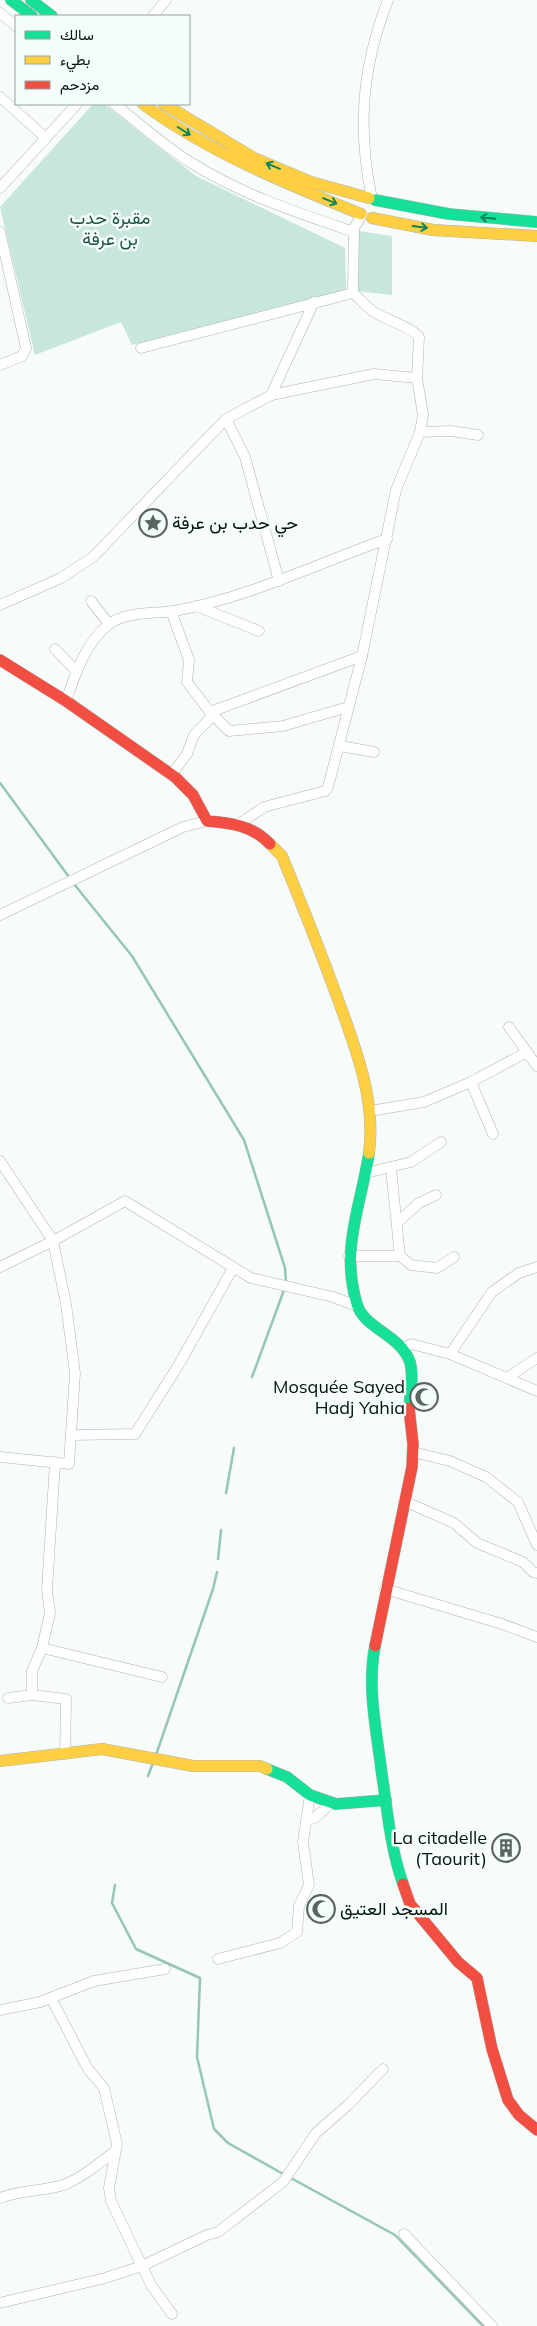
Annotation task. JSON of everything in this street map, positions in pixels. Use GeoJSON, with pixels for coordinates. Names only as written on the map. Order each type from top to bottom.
{"type":"FeatureCollection","features":[{"type":"Feature","properties":{"kind":"street"},"geometry":{"type":"LineString","coordinates":[[11,0],[31,15]]}},
{"type":"Feature","properties":{"kind":"street"},"geometry":{"type":"LineString","coordinates":[[31,0],[51,15]]}},
{"type":"Feature","properties":{"kind":"street"},"geometry":{"type":"LineString","coordinates":[[154,15],[166,0]]}},
{"type":"Feature","properties":{"kind":"street"},"geometry":{"type":"LineString","coordinates":[[239,824],[264,807],[325,791],[340,746],[362,656],[396,490],[420,432],[423,415],[417,378],[420,342],[416,332],[397,325],[373,312],[353,293],[354,232],[365,216],[380,212],[379,205],[372,199],[366,169],[364,91],[368,61],[388,0]]}},
{"type":"Feature","properties":{"kind":"street"},"geometry":{"type":"LineString","coordinates":[[0,14],[15,25]]}},
{"type":"Feature","properties":{"kind":"street"},"geometry":{"type":"LineString","coordinates":[[0,97],[46,138]]}},
{"type":"Feature","properties":{"kind":"street"},"geometry":{"type":"LineString","coordinates":[[0,188],[76,105]]}},
{"type":"Feature","properties":{"kind":"street"},"geometry":{"type":"LineString","coordinates":[[115,105],[188,161],[214,176],[284,208],[354,232]]}},
{"type":"Feature","properties":{"kind":"street"},"geometry":{"type":"LineString","coordinates":[[145,105],[202,143],[246,168],[365,216],[391,224],[467,233],[537,236]]}},
{"type":"Feature","properties":{"kind":"street"},"geometry":{"type":"LineString","coordinates":[[166,105],[254,158],[311,182],[372,199],[449,214],[537,222]]}},
{"type":"Feature","properties":{"kind":"street"},"geometry":{"type":"LineString","coordinates":[[365,216],[361,204],[372,199]]}},
{"type":"Feature","properties":{"kind":"street"},"geometry":{"type":"LineString","coordinates":[[0,232],[26,348],[22,356],[0,365]]}},
{"type":"Feature","properties":{"kind":"street"},"geometry":{"type":"LineString","coordinates":[[141,348],[353,293]]}},
{"type":"Feature","properties":{"kind":"street"},"geometry":{"type":"LineString","coordinates":[[271,395],[314,302]]}},
{"type":"Feature","properties":{"kind":"street"},"geometry":{"type":"LineString","coordinates":[[0,606],[61,578],[93,557],[226,419],[271,395],[374,374],[417,378]]}},
{"type":"Feature","properties":{"kind":"street"},"geometry":{"type":"LineString","coordinates":[[226,419],[245,457],[279,581]]}},
{"type":"Feature","properties":{"kind":"street"},"geometry":{"type":"LineString","coordinates":[[420,432],[451,431],[478,436]]}},
{"type":"Feature","properties":{"kind":"street"},"geometry":{"type":"LineString","coordinates":[[66,701],[76,671],[93,641],[108,624],[144,612],[171,611],[196,606],[279,581],[387,539]]}},
{"type":"Feature","properties":{"kind":"street"},"geometry":{"type":"LineString","coordinates":[[91,601],[108,624]]}},
{"type":"Feature","properties":{"kind":"street"},"geometry":{"type":"LineString","coordinates":[[196,606],[259,631]]}},
{"type":"Feature","properties":{"kind":"street"},"geometry":{"type":"LineString","coordinates":[[171,611],[189,660],[187,682],[211,713],[229,731],[237,732],[284,726],[348,707]]}},
{"type":"Feature","properties":{"kind":"street"},"geometry":{"type":"LineString","coordinates":[[55,649],[76,671]]}},
{"type":"Feature","properties":{"kind":"street"},"geometry":{"type":"LineString","coordinates":[[171,775],[187,754],[194,735],[211,713],[362,656]]}},
{"type":"Feature","properties":{"kind":"street"},"geometry":{"type":"LineString","coordinates":[[0,660],[66,701],[171,775],[193,795],[207,821]]}},
{"type":"Feature","properties":{"kind":"street"},"geometry":{"type":"LineString","coordinates":[[340,746],[374,752]]}},
{"type":"Feature","properties":{"kind":"street"},"geometry":{"type":"LineString","coordinates":[[0,915],[183,827],[207,821],[239,824],[268,841],[282,856],[325,963],[354,1047],[370,1111],[370,1144],[366,1173],[354,1219],[349,1256],[349,1270],[357,1306],[368,1321],[393,1338],[410,1363],[408,1415],[414,1452],[385,1589],[371,1667],[372,1697],[393,1856],[410,1904],[458,1962],[477,1978],[492,2050],[508,2100],[519,2115],[537,2130]]}},
{"type":"Feature","properties":{"kind":"street"},"geometry":{"type":"LineString","coordinates":[[509,1027],[537,1066]]}},
{"type":"Feature","properties":{"kind":"street"},"geometry":{"type":"LineString","coordinates":[[370,1111],[424,1102],[471,1082],[527,1052]]}},
{"type":"Feature","properties":{"kind":"street"},"geometry":{"type":"LineString","coordinates":[[471,1082],[494,1134]]}},
{"type":"Feature","properties":{"kind":"street"},"geometry":{"type":"LineString","coordinates":[[366,1173],[391,1169],[411,1162],[441,1142]]}},
{"type":"Feature","properties":{"kind":"street"},"geometry":{"type":"LineString","coordinates":[[0,1161],[53,1241],[66,1304],[75,1373],[69,1464],[0,1457]]}},
{"type":"Feature","properties":{"kind":"street"},"geometry":{"type":"LineString","coordinates":[[391,1169],[400,1256]]}},
{"type":"Feature","properties":{"kind":"street"},"geometry":{"type":"LineString","coordinates":[[397,1223],[419,1203],[436,1195]]}},
{"type":"Feature","properties":{"kind":"street"},"geometry":{"type":"LineString","coordinates":[[0,1267],[53,1241],[125,1201],[251,1278],[306,1290],[357,1306]]}},
{"type":"Feature","properties":{"kind":"street"},"geometry":{"type":"LineString","coordinates":[[349,1256],[400,1256],[410,1265],[437,1268],[454,1257]]}},
{"type":"Feature","properties":{"kind":"street"},"geometry":{"type":"LineString","coordinates":[[450,1354],[492,1292],[519,1274],[537,1267]]}},
{"type":"Feature","properties":{"kind":"street"},"geometry":{"type":"LineString","coordinates":[[71,1435],[136,1434],[178,1366],[234,1268]]}},
{"type":"Feature","properties":{"kind":"street"},"geometry":{"type":"LineString","coordinates":[[402,1349],[411,1344],[450,1354],[537,1391]]}},
{"type":"Feature","properties":{"kind":"street"},"geometry":{"type":"LineString","coordinates":[[507,1378],[537,1358]]}},
{"type":"Feature","properties":{"kind":"street"},"geometry":{"type":"LineString","coordinates":[[414,1452],[450,1462],[486,1477],[518,1502],[537,1545]]}},
{"type":"Feature","properties":{"kind":"street"},"geometry":{"type":"LineString","coordinates":[[32,1695],[32,1670],[42,1648],[50,1612],[47,1590],[55,1462]]}},
{"type":"Feature","properties":{"kind":"street"},"geometry":{"type":"LineString","coordinates":[[404,1501],[454,1523],[477,1543],[523,1562],[533,1572],[537,1573]]}},
{"type":"Feature","properties":{"kind":"street"},"geometry":{"type":"LineString","coordinates":[[385,1589],[502,1624],[537,1637]]}},
{"type":"Feature","properties":{"kind":"street"},"geometry":{"type":"LineString","coordinates":[[42,1648],[162,1677]]}},
{"type":"Feature","properties":{"kind":"street"},"geometry":{"type":"LineString","coordinates":[[8,1698],[32,1695],[66,1699],[65,1754]]}},
{"type":"Feature","properties":{"kind":"street"},"geometry":{"type":"LineString","coordinates":[[0,1761],[102,1749],[194,1766],[260,1766],[287,1777],[310,1795],[336,1804],[386,1800]]}},
{"type":"Feature","properties":{"kind":"street"},"geometry":{"type":"LineString","coordinates":[[218,1959],[280,1943],[297,1932],[299,1906],[309,1885],[303,1832],[310,1795]]}},
{"type":"Feature","properties":{"kind":"street"},"geometry":{"type":"LineString","coordinates":[[306,1821],[316,1817],[331,1803]]}},
{"type":"Feature","properties":{"kind":"street"},"geometry":{"type":"LineString","coordinates":[[0,2010],[51,1998],[94,1981],[165,1970]]}},
{"type":"Feature","properties":{"kind":"street"},"geometry":{"type":"LineString","coordinates":[[51,1998],[88,2069],[104,2088],[117,2144],[109,2188],[111,2201],[151,2284],[172,2314]]}},
{"type":"Feature","properties":{"kind":"street"},"geometry":{"type":"LineString","coordinates":[[0,2303],[105,2278],[142,2266],[207,2235],[218,2232],[283,2182],[316,2133],[348,2105],[383,2069]]}},
{"type":"Feature","properties":{"kind":"street"},"geometry":{"type":"LineString","coordinates":[[0,2198],[16,2192],[64,2184],[93,2169],[115,2151]]}},
{"type":"Feature","properties":{"kind":"street"},"geometry":{"type":"LineString","coordinates":[[404,2234],[492,2326]]}},
{"type":"Feature","properties":{"kind":"green space","name":"مقبرة حدب بن عرفة"},"geometry":{"type":"Polygon","coordinates":[[[92,105],[105,105],[196,176],[345,248],[346,290],[132,345],[121,322],[35,355],[0,207],[92,105]]]}},
{"type":"Feature","properties":{"kind":"green space"},"geometry":{"type":"Polygon","coordinates":[[[359,231],[392,236],[392,295],[357,291],[359,231]]]}},
{"type":"Feature","properties":{"kind":"waterway"},"geometry":{"type":"LineString","coordinates":[[0,783],[69,877]]}},
{"type":"Feature","properties":{"kind":"waterway"},"geometry":{"type":"LineString","coordinates":[[74,884],[132,956],[244,1140],[285,1268],[286,1282]]}},
{"type":"Feature","properties":{"kind":"waterway"},"geometry":{"type":"LineString","coordinates":[[252,1377],[284,1290]]}},
{"type":"Feature","properties":{"kind":"waterway"},"geometry":{"type":"LineString","coordinates":[[226,1493],[234,1448]]}},
{"type":"Feature","properties":{"kind":"waterway"},"geometry":{"type":"LineString","coordinates":[[218,1559],[221,1530]]}},
{"type":"Feature","properties":{"kind":"waterway"},"geometry":{"type":"LineString","coordinates":[[156,1755],[213,1589],[217,1572]]}},
{"type":"Feature","properties":{"kind":"waterway"},"geometry":{"type":"LineString","coordinates":[[148,1776],[153,1763]]}},
{"type":"Feature","properties":{"kind":"waterway"},"geometry":{"type":"LineString","coordinates":[[115,1885],[112,1903],[136,1949],[200,1978],[197,2057],[214,2129],[228,2143],[285,2175]]}},
{"type":"Feature","properties":{"kind":"waterway"},"geometry":{"type":"LineString","coordinates":[[289,2177],[395,2235],[483,2326]]}},
{"type":"Feature","properties":{"kind":"traffic: fast"},"geometry":{"type":"LineString","coordinates":[[11,0],[31,15]]}},
{"type":"Feature","properties":{"kind":"traffic: fast"},"geometry":{"type":"LineString","coordinates":[[31,0],[51,15]]}},
{"type":"Feature","properties":{"kind":"traffic: fast"},"geometry":{"type":"LineString","coordinates":[[375,200],[449,214],[537,222]]}},
{"type":"Feature","properties":{"kind":"traffic: fast"},"geometry":{"type":"LineString","coordinates":[[369,1153],[351,1246],[352,1284],[361,1313],[374,1326],[391,1338],[405,1352],[410,1362],[412,1379],[409,1408]]}},
{"type":"Feature","properties":{"kind":"traffic: fast"},"geometry":{"type":"LineString","coordinates":[[375,1646],[372,1677],[375,1722],[392,1841],[403,1884]]}},
{"type":"Feature","properties":{"kind":"traffic: fast"},"geometry":{"type":"LineString","coordinates":[[267,1769],[287,1777],[310,1795],[336,1804],[386,1800]]}},
{"type":"Feature","properties":{"kind":"traffic: slow"},"geometry":{"type":"LineString","coordinates":[[144,105],[168,122],[221,152],[276,178],[361,214]]}},
{"type":"Feature","properties":{"kind":"traffic: slow"},"geometry":{"type":"LineString","coordinates":[[166,105],[254,158],[311,182],[369,198]]}},
{"type":"Feature","properties":{"kind":"traffic: slow"},"geometry":{"type":"LineString","coordinates":[[372,218],[433,230],[537,236]]}},
{"type":"Feature","properties":{"kind":"traffic: slow"},"geometry":{"type":"LineString","coordinates":[[270,844],[282,856],[353,1041],[364,1078],[370,1115],[369,1153]]}},
{"type":"Feature","properties":{"kind":"traffic: slow"},"geometry":{"type":"LineString","coordinates":[[0,1761],[102,1749],[193,1766],[260,1766],[267,1769]]}},
{"type":"Feature","properties":{"kind":"traffic: jam"},"geometry":{"type":"LineString","coordinates":[[0,660],[66,701],[175,777],[193,795],[207,821],[241,826],[256,833],[270,844]]}},
{"type":"Feature","properties":{"kind":"traffic: jam"},"geometry":{"type":"LineString","coordinates":[[375,1646],[412,1467],[413,1444],[409,1408]]}},
{"type":"Feature","properties":{"kind":"traffic: jam"},"geometry":{"type":"LineString","coordinates":[[403,1884],[410,1904],[458,1962],[477,1978],[492,2049],[508,2100],[519,2115],[537,2130]]}},
{"type":"Feature","properties":{"kind":"place","name":"حي حدب بن عرفة"},"geometry":{"type":"Point","coordinates":[153,523]}},
{"type":"Feature","properties":{"kind":"place","name":"Mosquée Sayed Hadj Yahia"},"geometry":{"type":"Point","coordinates":[424,1397]}},
{"type":"Feature","properties":{"kind":"place","name":"La citadelle (Taourit)"},"geometry":{"type":"Point","coordinates":[506,1848]}},
{"type":"Feature","properties":{"kind":"place","name":"المسجد العتيق"},"geometry":{"type":"Point","coordinates":[321,1909]}}]}
